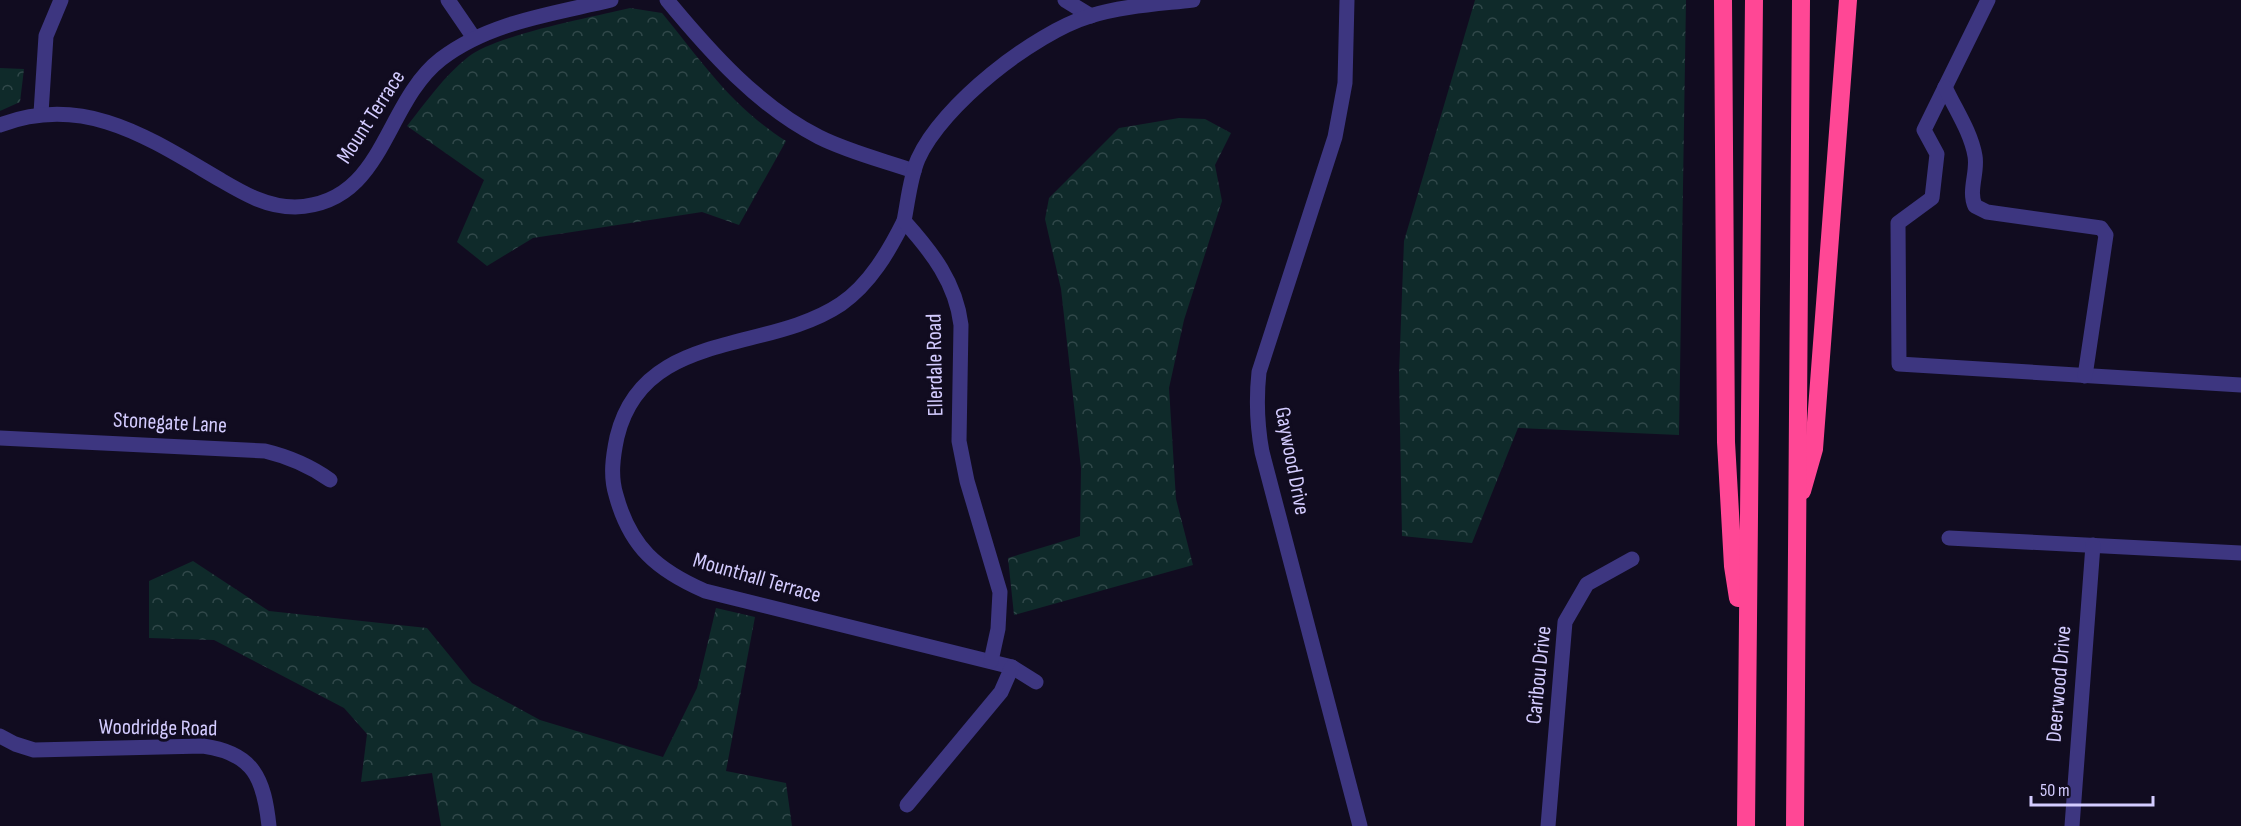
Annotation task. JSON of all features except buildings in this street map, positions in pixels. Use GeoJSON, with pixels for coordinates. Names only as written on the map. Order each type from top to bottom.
{"type":"FeatureCollection","features":[{"type":"Feature","properties":{"kind":"highway"},"geometry":{"type":"LineString","coordinates":[[1723,0],[1726,442],[1733,566],[1746,644]]}},
{"type":"Feature","properties":{"kind":"highway"},"geometry":{"type":"LineString","coordinates":[[1746,826],[1754,0]]}},
{"type":"Feature","properties":{"kind":"highway"},"geometry":{"type":"LineString","coordinates":[[1795,826],[1795,516],[1801,0]]}},
{"type":"Feature","properties":{"kind":"highway"},"geometry":{"type":"LineString","coordinates":[[1795,516],[1814,449],[1848,0]]}},
{"type":"Feature","properties":{"kind":"street"},"geometry":{"type":"LineString","coordinates":[[41,113],[46,36],[62,0]]}},
{"type":"Feature","properties":{"kind":"street"},"geometry":{"type":"LineString","coordinates":[[448,0],[474,38]]}},
{"type":"Feature","properties":{"kind":"street","name":"Mount Terrace"},"geometry":{"type":"LineString","coordinates":[[0,125],[41,113],[85,116],[116,123],[147,138],[244,194],[268,204],[295,207],[320,202],[343,192],[362,176],[419,82],[439,61],[474,38],[500,28],[611,0]]}},
{"type":"Feature","properties":{"kind":"street"},"geometry":{"type":"LineString","coordinates":[[667,0],[750,90],[783,117],[849,150],[914,171]]}},
{"type":"Feature","properties":{"kind":"street"},"geometry":{"type":"LineString","coordinates":[[1065,0],[1091,16]]}},
{"type":"Feature","properties":{"kind":"street"},"geometry":{"type":"LineString","coordinates":[[904,221],[914,171],[927,142],[984,81],[1033,44],[1059,28],[1091,16],[1193,0]]}},
{"type":"Feature","properties":{"kind":"street","name":"Gaywood Drive"},"geometry":{"type":"LineString","coordinates":[[1347,0],[1345,83],[1335,137],[1259,372],[1257,426],[1360,826]]}},
{"type":"Feature","properties":{"kind":"street"},"geometry":{"type":"LineString","coordinates":[[1988,0],[1924,130],[1937,154],[1932,198],[1898,223],[1899,364],[2241,386]]}},
{"type":"Feature","properties":{"kind":"street"},"geometry":{"type":"LineString","coordinates":[[1945,87],[1972,144],[1976,159],[1972,200],[1975,206],[1987,212],[2101,228],[2106,235],[2085,376]]}},
{"type":"Feature","properties":{"kind":"street","name":"Mounthall Terrace"},"geometry":{"type":"LineString","coordinates":[[904,221],[888,251],[867,279],[842,303],[811,320],[779,332],[708,348],[679,358],[656,376],[635,398],[621,424],[614,453],[612,483],[620,512],[633,539],[653,562],[678,579],[705,591],[991,661],[1012,667],[1036,682]]}},
{"type":"Feature","properties":{"kind":"street","name":"Ellerdale Road"},"geometry":{"type":"LineString","coordinates":[[904,221],[929,249],[942,268],[959,308],[960,448],[967,481],[1000,592],[998,629],[991,661]]}},
{"type":"Feature","properties":{"kind":"street","name":"Stonegate Lane"},"geometry":{"type":"LineString","coordinates":[[0,438],[264,451],[288,456],[310,466],[330,480]]}},
{"type":"Feature","properties":{"kind":"street"},"geometry":{"type":"LineString","coordinates":[[1949,538],[2241,553]]}},
{"type":"Feature","properties":{"kind":"street","name":"Deerwood Drive"},"geometry":{"type":"LineString","coordinates":[[2072,826],[2093,545]]}},
{"type":"Feature","properties":{"kind":"street","name":"Caribou Drive"},"geometry":{"type":"LineString","coordinates":[[1548,826],[1565,622],[1587,584],[1632,559]]}},
{"type":"Feature","properties":{"kind":"street"},"geometry":{"type":"LineString","coordinates":[[907,805],[1001,692],[1012,667]]}},
{"type":"Feature","properties":{"kind":"street","name":"Woodridge Road"},"geometry":{"type":"LineString","coordinates":[[0,736],[34,750],[203,746],[222,749],[239,757],[253,769],[262,785],[268,826]]}},
{"type":"Feature","properties":{"kind":"green space"},"geometry":{"type":"Polygon","coordinates":[[[1475,0],[1686,0],[1679,435],[1518,428],[1472,543],[1402,536],[1399,374],[1404,241],[1475,0]]]}},
{"type":"Feature","properties":{"kind":"green space"},"geometry":{"type":"Polygon","coordinates":[[[630,8],[662,13],[733,98],[767,128],[786,141],[739,225],[702,212],[533,238],[487,266],[457,242],[484,180],[407,126],[451,72],[481,49],[521,34],[630,8]]]}},
{"type":"Feature","properties":{"kind":"green space"},"geometry":{"type":"Polygon","coordinates":[[[0,68],[24,69],[20,102],[0,111],[0,68]]]}},
{"type":"Feature","properties":{"kind":"green space"},"geometry":{"type":"Polygon","coordinates":[[[1179,118],[1205,119],[1231,133],[1215,165],[1222,201],[1184,320],[1169,388],[1176,499],[1193,565],[1014,615],[1008,558],[1080,536],[1081,468],[1061,289],[1045,219],[1049,198],[1119,128],[1179,118]]]}},
{"type":"Feature","properties":{"kind":"green space"},"geometry":{"type":"Polygon","coordinates":[[[193,561],[269,611],[427,628],[472,683],[540,720],[663,757],[697,688],[716,608],[755,617],[726,771],[786,783],[792,826],[441,826],[432,773],[361,782],[367,734],[344,708],[214,640],[149,638],[149,581],[193,561]]]}}]}
